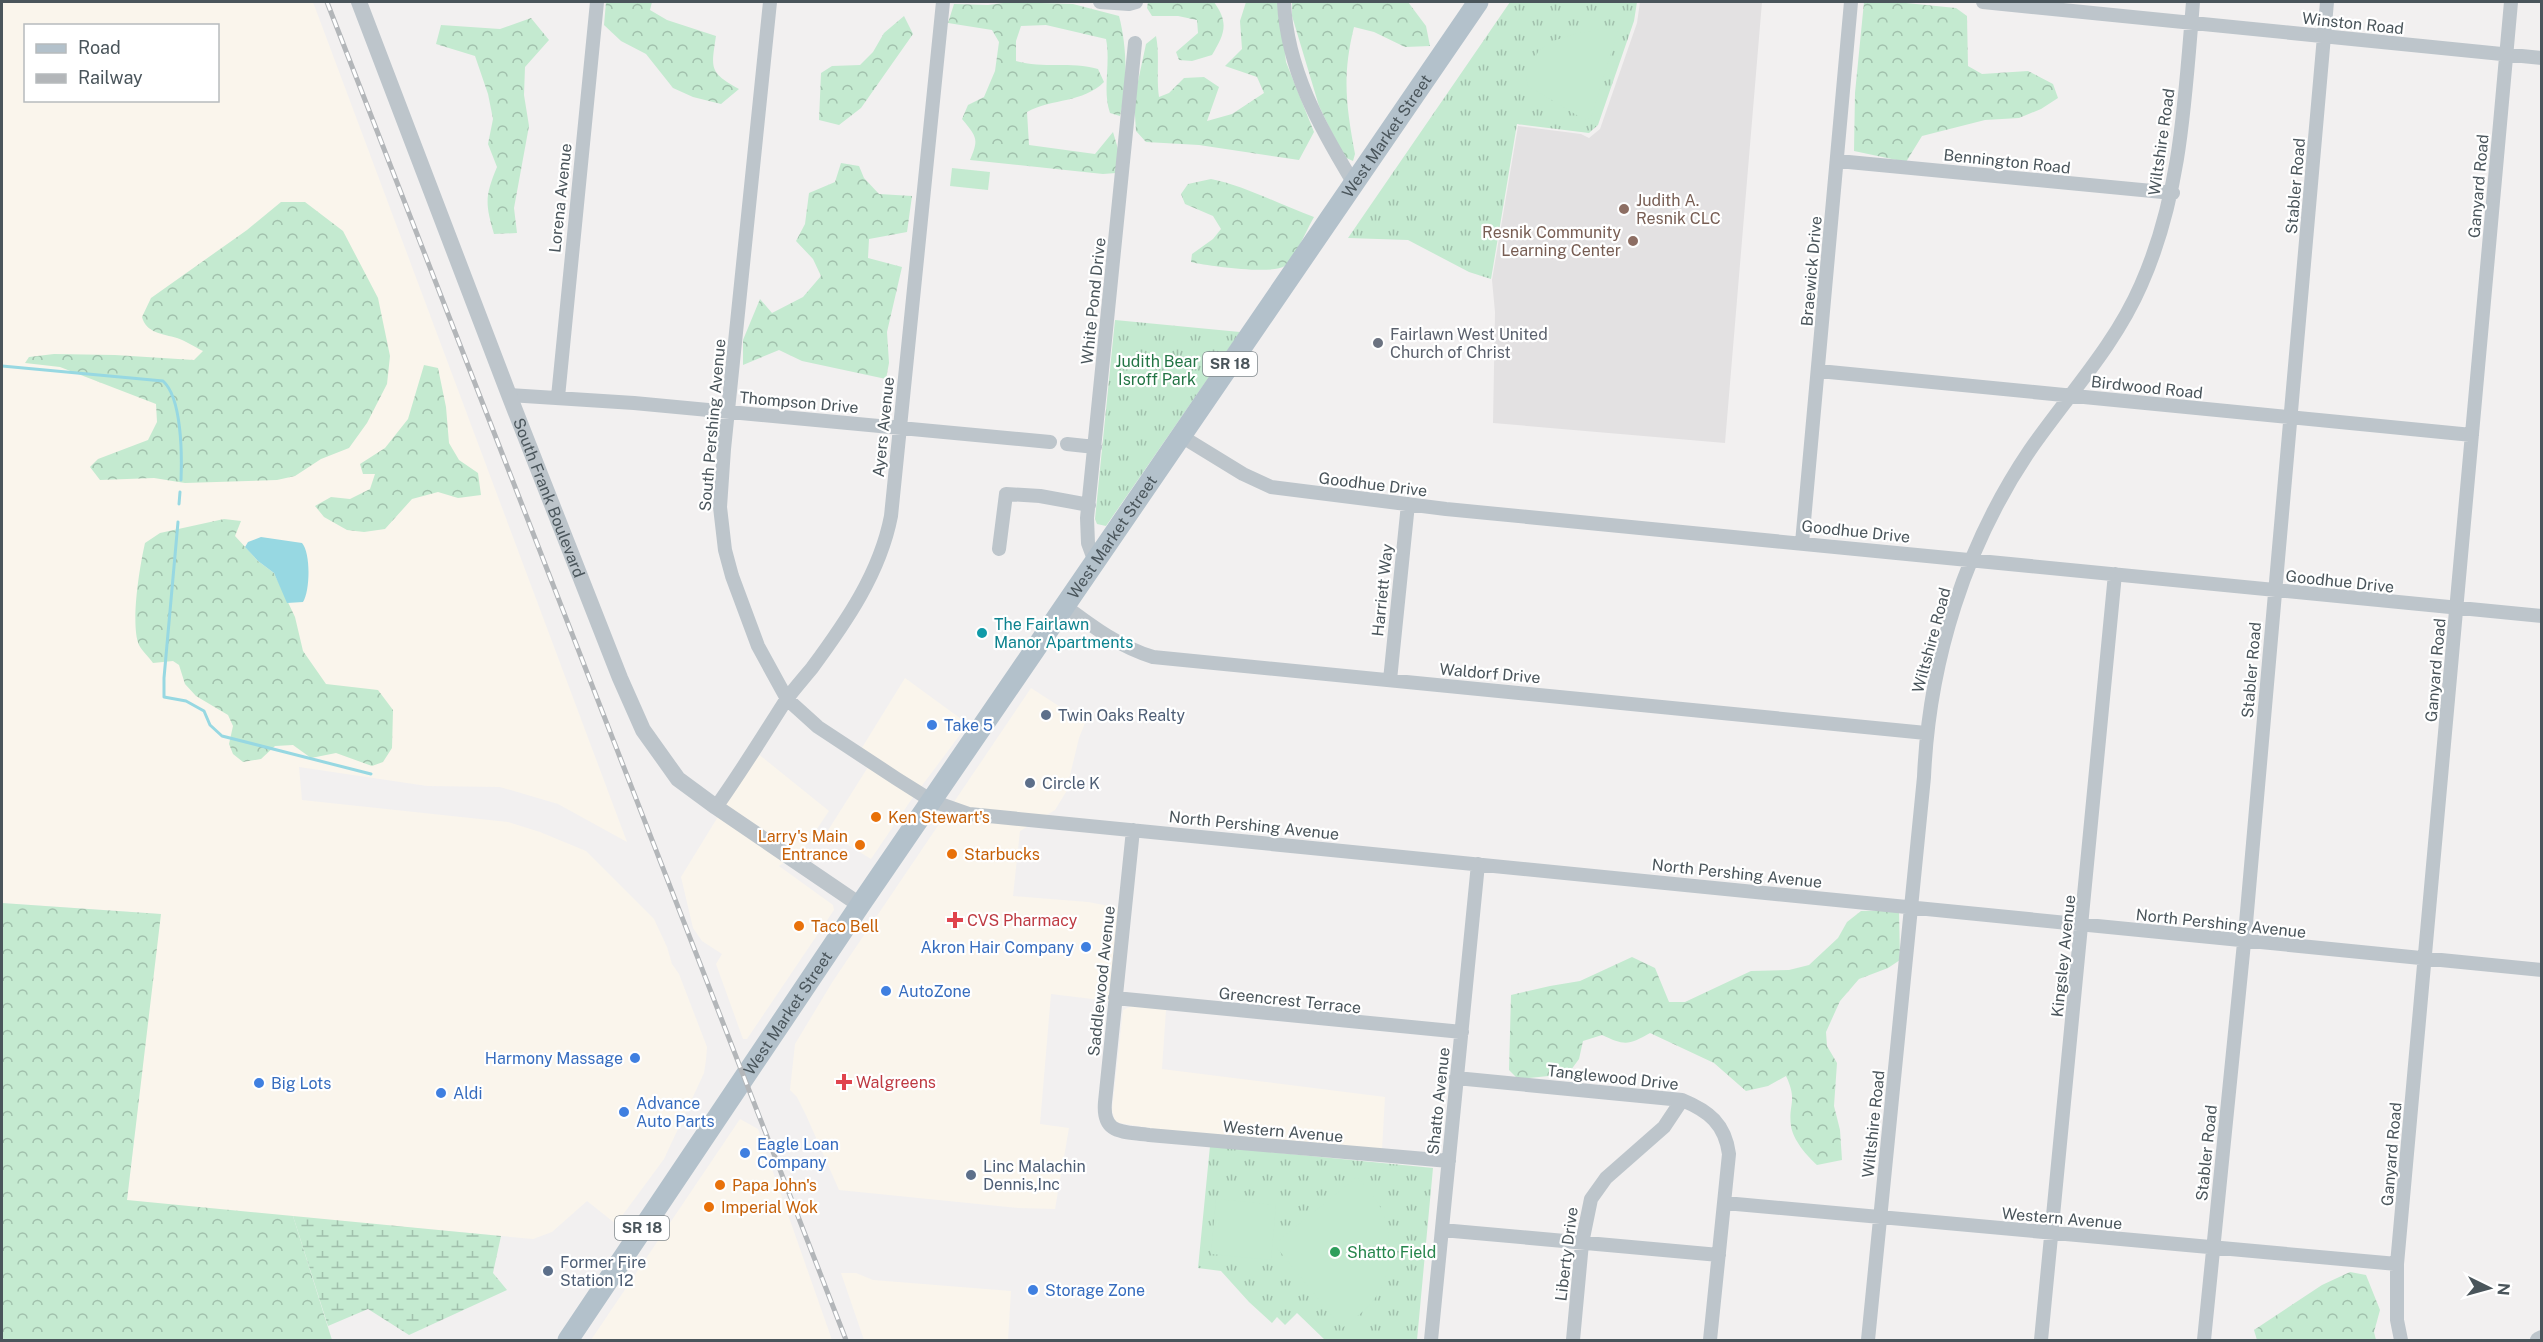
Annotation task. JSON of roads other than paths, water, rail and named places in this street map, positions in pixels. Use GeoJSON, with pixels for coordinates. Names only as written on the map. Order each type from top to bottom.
{"type":"FeatureCollection","features":[{"type":"Feature","properties":{"kind":"main road","name":"West Market Street"},"geometry":{"type":"LineString","coordinates":[[568,1341],[860,905],[1478,2]]}},
{"type":"Feature","properties":{"kind":"street","name":"South Frank Boulevard"},"geometry":{"type":"LineString","coordinates":[[359,2],[509,395],[620,678],[643,729],[678,778],[716,807],[860,905]]}},
{"type":"Feature","properties":{"kind":"street","name":"Lorena Avenue"},"geometry":{"type":"LineString","coordinates":[[558,397],[597,2]]}},
{"type":"Feature","properties":{"kind":"street","name":"South Pershing Avenue"},"geometry":{"type":"LineString","coordinates":[[770,2],[720,507],[725,550],[732,576],[758,646],[787,699],[824,732],[932,801]]}},
{"type":"Feature","properties":{"kind":"street","name":"Ayers Avenue"},"geometry":{"type":"LineString","coordinates":[[716,807],[753,755],[787,699],[812,668],[865,589],[884,548],[891,516],[943,2]]}},
{"type":"Feature","properties":{"kind":"street"},"geometry":{"type":"LineString","coordinates":[[1100,2],[1129,4],[1137,2]]}},
{"type":"Feature","properties":{"kind":"street"},"geometry":{"type":"LineString","coordinates":[[1284,2],[1295,69],[1317,121],[1353,182]]}},
{"type":"Feature","properties":{"kind":"street","name":"Braewick Drive"},"geometry":{"type":"LineString","coordinates":[[1802,543],[1851,2]]}},
{"type":"Feature","properties":{"kind":"street","name":"Winston Road"},"geometry":{"type":"LineString","coordinates":[[1983,2],[2541,58]]}},
{"type":"Feature","properties":{"kind":"street","name":"Wiltshire Road"},"geometry":{"type":"LineString","coordinates":[[1868,1341],[1926,733],[1946,636],[1956,598],[1972,559],[2006,490],[2030,450],[2096,364],[2126,317],[2154,253],[2172,193],[2181,141],[2193,2]]}},
{"type":"Feature","properties":{"kind":"street","name":"Stabler Road"},"geometry":{"type":"LineString","coordinates":[[2204,1341],[2244,942],[2327,2]]}},
{"type":"Feature","properties":{"kind":"street","name":"Ganyard Road"},"geometry":{"type":"LineString","coordinates":[[2401,1341],[2397,1320],[2397,1264],[2511,2]]}},
{"type":"Feature","properties":{"kind":"street","name":"White Pond Drive"},"geometry":{"type":"LineString","coordinates":[[1095,562],[1088,543],[1089,506],[1135,43]]}},
{"type":"Feature","properties":{"kind":"street","name":"Bennington Road"},"geometry":{"type":"LineString","coordinates":[[1838,161],[2172,193]]}},
{"type":"Feature","properties":{"kind":"street","name":"Birdwood Road"},"geometry":{"type":"LineString","coordinates":[[1819,371],[2472,435]]}},
{"type":"Feature","properties":{"kind":"street","name":"Thompson Drive"},"geometry":{"type":"LineString","coordinates":[[509,395],[558,397],[1050,442]]}},
{"type":"Feature","properties":{"kind":"street","name":"Goodhue Drive"},"geometry":{"type":"LineString","coordinates":[[1181,436],[1243,474],[1271,487],[1408,504],[2541,616]]}},
{"type":"Feature","properties":{"kind":"street"},"geometry":{"type":"LineString","coordinates":[[1067,444],[1095,447]]}},
{"type":"Feature","properties":{"kind":"street"},"geometry":{"type":"LineString","coordinates":[[999,549],[1006,494],[1040,496],[1089,506]]}},
{"type":"Feature","properties":{"kind":"street","name":"Harriett Way"},"geometry":{"type":"LineString","coordinates":[[1390,680],[1408,504]]}},
{"type":"Feature","properties":{"kind":"street","name":"Kingsley Avenue"},"geometry":{"type":"LineString","coordinates":[[2041,1341],[2115,574]]}},
{"type":"Feature","properties":{"kind":"street","name":"Waldorf Drive"},"geometry":{"type":"LineString","coordinates":[[1065,606],[1110,638],[1137,652],[1153,657],[1926,733]]}},
{"type":"Feature","properties":{"kind":"street","name":"North Pershing Avenue"},"geometry":{"type":"LineString","coordinates":[[932,801],[969,814],[2541,970]]}},
{"type":"Feature","properties":{"kind":"street","name":"Saddlewood Avenue"},"geometry":{"type":"LineString","coordinates":[[1115,1130],[1107,1124],[1105,1109],[1133,830]]}},
{"type":"Feature","properties":{"kind":"street","name":"Shatto Avenue"},"geometry":{"type":"LineString","coordinates":[[1431,1341],[1478,864]]}},
{"type":"Feature","properties":{"kind":"street","name":"Greencrest Terrace"},"geometry":{"type":"LineString","coordinates":[[1115,998],[1462,1032]]}},
{"type":"Feature","properties":{"kind":"street","name":"Tanglewood Drive"},"geometry":{"type":"LineString","coordinates":[[1456,1078],[1682,1100],[1703,1108],[1718,1121],[1724,1131],[1729,1154],[1710,1341]]}},
{"type":"Feature","properties":{"kind":"street","name":"Liberty Drive"},"geometry":{"type":"LineString","coordinates":[[1573,1341],[1582,1243],[1588,1207],[1595,1191],[1606,1178],[1664,1127],[1682,1100]]}},
{"type":"Feature","properties":{"kind":"street","name":"Western Avenue"},"geometry":{"type":"LineString","coordinates":[[1115,1130],[1196,1140],[1449,1161]]}},
{"type":"Feature","properties":{"kind":"street","name":"Western Avenue"},"geometry":{"type":"LineString","coordinates":[[1725,1203],[2397,1264]]}},
{"type":"Feature","properties":{"kind":"street"},"geometry":{"type":"LineString","coordinates":[[1442,1230],[1719,1255]]}},
{"type":"Feature","properties":{"kind":"water"},"geometry":{"type":"Polygon","coordinates":[[[261,537],[302,543],[307,555],[308,572],[307,590],[303,602],[287,603],[274,573],[245,547],[248,542],[261,537]]]}},
{"type":"Feature","properties":{"kind":"waterway"},"geometry":{"type":"LineString","coordinates":[[2,366],[163,381],[174,400],[180,428],[181,480]]}},
{"type":"Feature","properties":{"kind":"waterway"},"geometry":{"type":"LineString","coordinates":[[179,504],[180,492]]}},
{"type":"Feature","properties":{"kind":"waterway"},"geometry":{"type":"LineString","coordinates":[[178,522],[164,697],[186,701],[204,711],[210,725],[222,736],[371,774]]}},
{"type":"Feature","properties":{"kind":"railway"},"geometry":{"type":"LineString","coordinates":[[327,2],[846,1340]]}},
{"type":"Feature","properties":{"kind":"place","name":"Judith A. Resnik CLC"},"geometry":{"type":"Point","coordinates":[1624,209]}},
{"type":"Feature","properties":{"kind":"place","name":"Resnik Community Learning Center"},"geometry":{"type":"Point","coordinates":[1633,241]}},
{"type":"Feature","properties":{"kind":"place","name":"Fairlawn West United Church of Christ"},"geometry":{"type":"Point","coordinates":[1378,343]}},
{"type":"Feature","properties":{"kind":"place","name":"The Fairlawn Manor Apartments"},"geometry":{"type":"Point","coordinates":[982,633]}},
{"type":"Feature","properties":{"kind":"place","name":"Twin Oaks Realty"},"geometry":{"type":"Point","coordinates":[1046,715]}},
{"type":"Feature","properties":{"kind":"place","name":"Take 5"},"geometry":{"type":"Point","coordinates":[932,725]}},
{"type":"Feature","properties":{"kind":"place","name":"Circle K"},"geometry":{"type":"Point","coordinates":[1030,783]}},
{"type":"Feature","properties":{"kind":"place","name":"Ken Stewart's"},"geometry":{"type":"Point","coordinates":[876,817]}},
{"type":"Feature","properties":{"kind":"place","name":"Larry's Main Entrance"},"geometry":{"type":"Point","coordinates":[860,845]}},
{"type":"Feature","properties":{"kind":"place","name":"Starbucks"},"geometry":{"type":"Point","coordinates":[952,854]}},
{"type":"Feature","properties":{"kind":"place","name":"CVS Pharmacy"},"geometry":{"type":"Point","coordinates":[955,920]}},
{"type":"Feature","properties":{"kind":"place","name":"Taco Bell"},"geometry":{"type":"Point","coordinates":[799,926]}},
{"type":"Feature","properties":{"kind":"place","name":"Akron Hair Company"},"geometry":{"type":"Point","coordinates":[1086,947]}},
{"type":"Feature","properties":{"kind":"place","name":"AutoZone"},"geometry":{"type":"Point","coordinates":[886,991]}},
{"type":"Feature","properties":{"kind":"place","name":"Harmony Massage"},"geometry":{"type":"Point","coordinates":[635,1058]}},
{"type":"Feature","properties":{"kind":"place","name":"Walgreens"},"geometry":{"type":"Point","coordinates":[844,1082]}},
{"type":"Feature","properties":{"kind":"place","name":"Big Lots"},"geometry":{"type":"Point","coordinates":[259,1083]}},
{"type":"Feature","properties":{"kind":"place","name":"Aldi"},"geometry":{"type":"Point","coordinates":[441,1093]}},
{"type":"Feature","properties":{"kind":"place","name":"Advance Auto Parts"},"geometry":{"type":"Point","coordinates":[624,1112]}},
{"type":"Feature","properties":{"kind":"place","name":"Eagle Loan Company"},"geometry":{"type":"Point","coordinates":[745,1153]}},
{"type":"Feature","properties":{"kind":"place","name":"Linc Malachin Dennis,Inc"},"geometry":{"type":"Point","coordinates":[971,1175]}},
{"type":"Feature","properties":{"kind":"place","name":"Papa John's"},"geometry":{"type":"Point","coordinates":[720,1185]}},
{"type":"Feature","properties":{"kind":"place","name":"Imperial Wok"},"geometry":{"type":"Point","coordinates":[709,1207]}},
{"type":"Feature","properties":{"kind":"place","name":"Shatto Field"},"geometry":{"type":"Point","coordinates":[1335,1252]}},
{"type":"Feature","properties":{"kind":"place","name":"Former Fire Station 12"},"geometry":{"type":"Point","coordinates":[548,1271]}},
{"type":"Feature","properties":{"kind":"place","name":"Storage Zone"},"geometry":{"type":"Point","coordinates":[1033,1290]}},
{"type":"Feature","properties":{"kind":"park label","name":"Judith Bear Isroff Park"},"geometry":{"type":"Point","coordinates":[1157,370]}}]}
